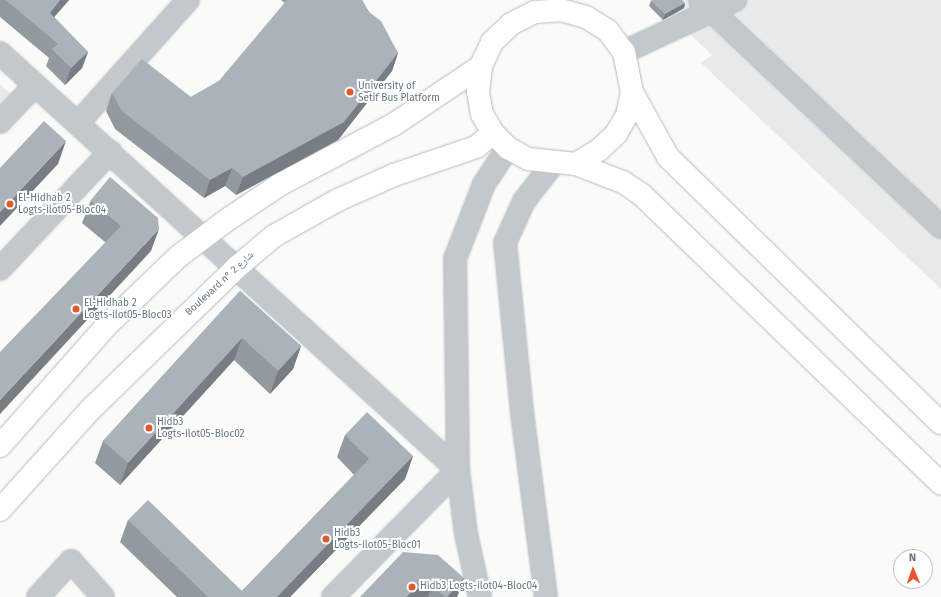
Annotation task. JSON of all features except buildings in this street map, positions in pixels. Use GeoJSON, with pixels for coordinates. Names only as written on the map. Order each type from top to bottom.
{"type":"FeatureCollection","features":[{"type":"Feature","properties":{"kind":"main road"},"geometry":{"type":"LineString","coordinates":[[941,423],[668,157],[632,92],[624,52],[608,31],[586,16],[554,10],[535,12],[511,24],[492,42],[481,66],[478,92],[482,114],[493,133],[508,148],[528,159],[553,164],[576,164],[623,182],[641,194],[941,484]]}},
{"type":"Feature","properties":{"kind":"main road"},"geometry":{"type":"LineString","coordinates":[[0,446],[108,324],[179,256],[279,185],[393,125],[481,66]]}},
{"type":"Feature","properties":{"kind":"main road"},"geometry":{"type":"LineString","coordinates":[[576,164],[599,150],[616,134],[627,115],[632,92]]}},
{"type":"Feature","properties":{"kind":"main road","name":"Boulevard n° شارع 2"},"geometry":{"type":"LineString","coordinates":[[0,510],[91,410],[237,267],[274,236],[338,200],[394,175],[476,147],[493,133]]}},
{"type":"Feature","properties":{"kind":"street"},"geometry":{"type":"LineString","coordinates":[[78,124],[188,0]]}},
{"type":"Feature","properties":{"kind":"street"},"geometry":{"type":"LineString","coordinates":[[624,52],[706,6],[735,0]]}},
{"type":"Feature","properties":{"kind":"street"},"geometry":{"type":"LineString","coordinates":[[706,6],[941,227]]}},
{"type":"Feature","properties":{"kind":"street"},"geometry":{"type":"LineString","coordinates":[[0,53],[237,267],[348,372],[458,470]]}},
{"type":"Feature","properties":{"kind":"street"},"geometry":{"type":"LineString","coordinates":[[0,122],[35,85]]}},
{"type":"Feature","properties":{"kind":"street"},"geometry":{"type":"LineString","coordinates":[[480,597],[466,534],[458,470],[455,259],[484,184],[508,148]]}},
{"type":"Feature","properties":{"kind":"street"},"geometry":{"type":"LineString","coordinates":[[0,269],[110,152]]}},
{"type":"Feature","properties":{"kind":"street"},"geometry":{"type":"LineString","coordinates":[[546,597],[522,412],[505,243],[524,201],[553,164]]}},
{"type":"Feature","properties":{"kind":"street"},"geometry":{"type":"LineString","coordinates":[[333,597],[458,470]]}},
{"type":"Feature","properties":{"kind":"street"},"geometry":{"type":"LineString","coordinates":[[38,597],[70,561],[103,597]]}},
{"type":"Feature","properties":{"kind":"shaded area"},"geometry":{"type":"Polygon","coordinates":[[[654,0],[941,0],[941,289],[701,63],[712,55],[654,0]]]}},
{"type":"Feature","properties":{"kind":"shaded area"},"geometry":{"type":"Polygon","coordinates":[[[0,84],[11,94],[0,105],[0,84]]]}},
{"type":"Feature","properties":{"kind":"place","name":"University of Setif Bus Platform"},"geometry":{"type":"Point","coordinates":[350,92]}},
{"type":"Feature","properties":{"kind":"place","name":"El-Hidhab 2 Logts-ilot05-Bloc04"},"geometry":{"type":"Point","coordinates":[10,204]}},
{"type":"Feature","properties":{"kind":"place","name":"El-Hidhab 2 Logts-ilot05-Bloc03"},"geometry":{"type":"Point","coordinates":[76,309]}},
{"type":"Feature","properties":{"kind":"place","name":"Hidb3 Logts-ilot05-Bloc02"},"geometry":{"type":"Point","coordinates":[149,428]}},
{"type":"Feature","properties":{"kind":"place","name":"Hidb3 Logts-ilot05-Bloc01"},"geometry":{"type":"Point","coordinates":[326,539]}},
{"type":"Feature","properties":{"kind":"place","name":"Hidb3 Logts-ilot04-Bloc04"},"geometry":{"type":"Point","coordinates":[412,587]}}]}
